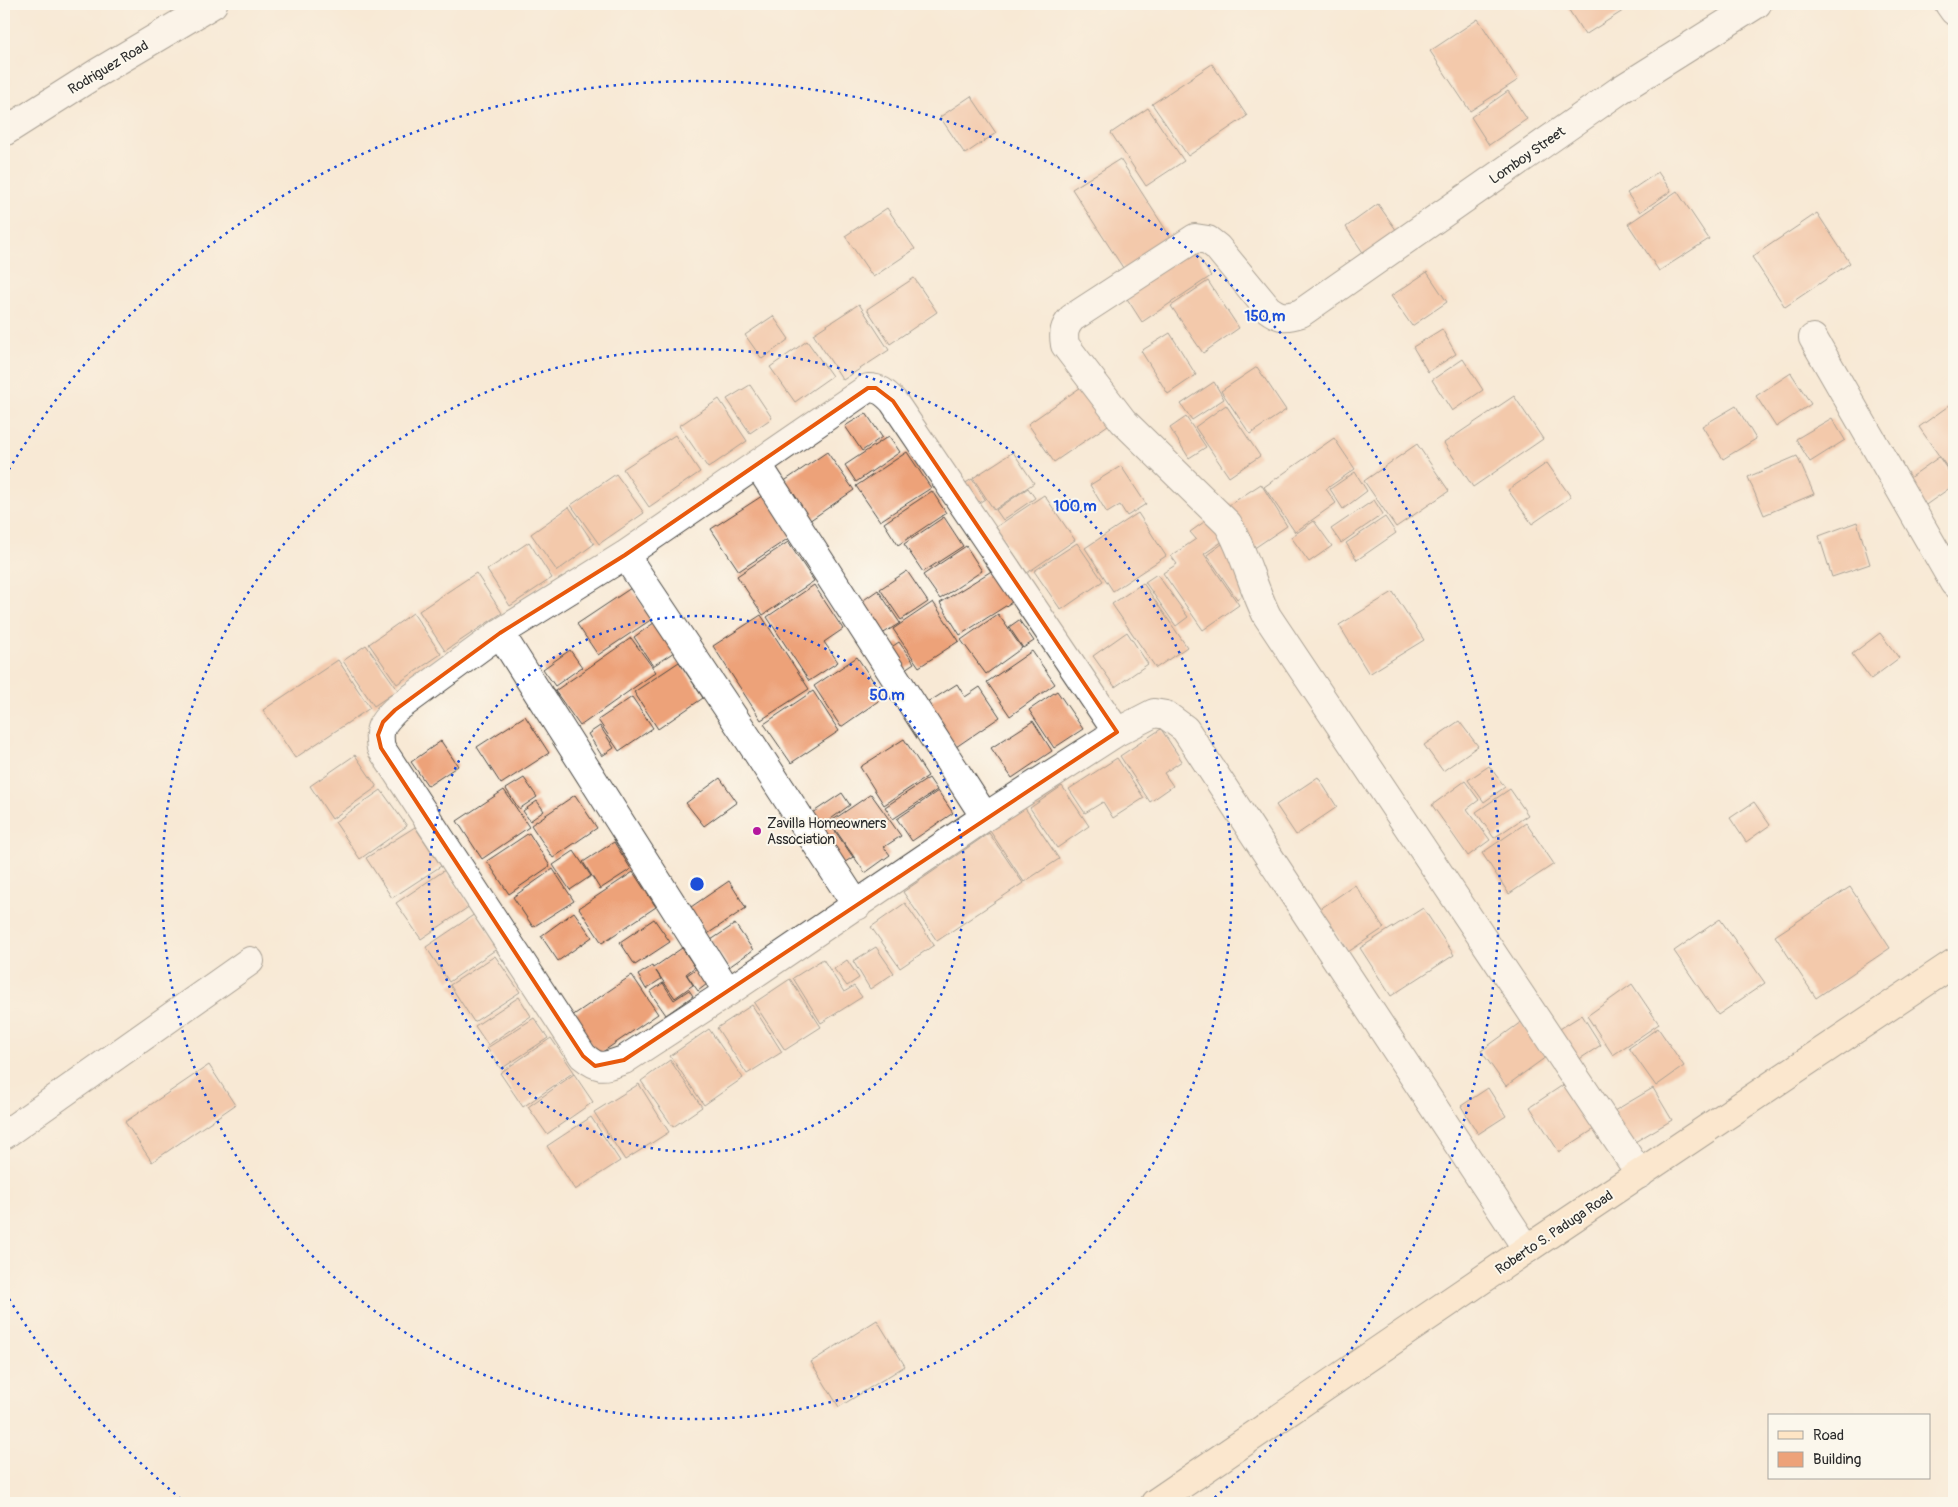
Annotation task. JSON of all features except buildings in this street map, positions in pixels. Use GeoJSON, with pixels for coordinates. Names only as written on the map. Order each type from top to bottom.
{"type":"FeatureCollection","features":[{"type":"Feature","properties":{"kind":"street","name":"Rodriguez Road"},"geometry":{"type":"LineString","coordinates":[[4,132],[97,73],[213,4]]}},
{"type":"Feature","properties":{"kind":"street","name":"Lomboy Street"},"geometry":{"type":"LineString","coordinates":[[1640,1174],[1266,616],[1237,539],[1228,524],[1123,421],[1066,345],[1064,335],[1065,326],[1072,318],[1195,238],[1208,240],[1217,247],[1268,309],[1278,316],[1288,318],[1301,313],[1620,90],[1758,4]]}},
{"type":"Feature","properties":{"kind":"street"},"geometry":{"type":"LineString","coordinates":[[1950,4],[1954,12]]}},
{"type":"Feature","properties":{"kind":"street"},"geometry":{"type":"LineString","coordinates":[[1813,338],[1954,583]]}},
{"type":"Feature","properties":{"kind":"street"},"geometry":{"type":"LineString","coordinates":[[1117,732],[893,401],[876,388],[868,388],[625,555],[500,634],[395,710],[383,722],[378,735],[381,748],[583,1056],[595,1066],[607,1066],[624,1060],[728,992],[985,817],[1117,732],[1154,713],[1166,715],[1185,729],[1527,1249]]}},
{"type":"Feature","properties":{"kind":"street"},"geometry":{"type":"LineString","coordinates":[[758,465],[985,817]]}},
{"type":"Feature","properties":{"kind":"street"},"geometry":{"type":"LineString","coordinates":[[625,555],[856,906]]}},
{"type":"Feature","properties":{"kind":"street"},"geometry":{"type":"LineString","coordinates":[[500,634],[728,992]]}},
{"type":"Feature","properties":{"kind":"street"},"geometry":{"type":"LineString","coordinates":[[4,1135],[250,961]]}},
{"type":"Feature","properties":{"kind":"street","name":"Roberto S. Paduga Road"},"geometry":{"type":"LineString","coordinates":[[1155,1503],[1527,1249],[1954,963]]}},
{"type":"Feature","properties":{"kind":"highlighted area"},"geometry":{"type":"Polygon","coordinates":[[[868,388],[876,388],[893,401],[1117,732],[624,1060],[595,1066],[583,1056],[381,748],[378,735],[383,722],[395,710],[500,633],[625,555],[868,388]]]}},
{"type":"Feature","properties":{"kind":"place","name":"Zavilla Homeowners Association"},"geometry":{"type":"Point","coordinates":[757,831]}}]}
